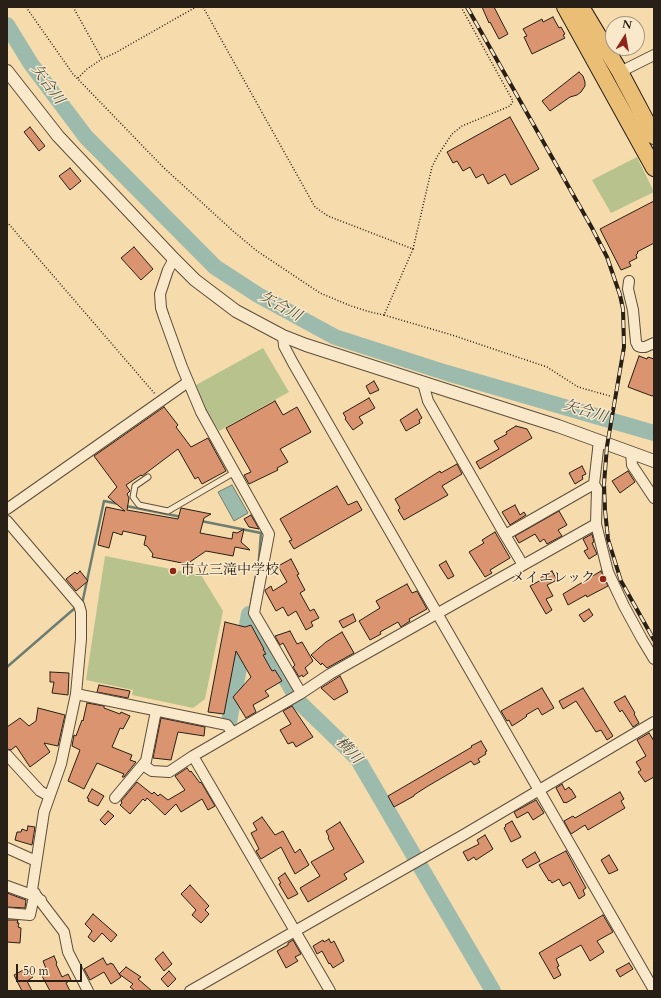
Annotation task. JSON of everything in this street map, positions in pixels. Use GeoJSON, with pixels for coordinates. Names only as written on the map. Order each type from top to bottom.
{"type":"FeatureCollection","features":[{"type":"Feature","properties":{"kind":"highway"},"geometry":{"type":"LineString","coordinates":[[565,7],[654,168]]}},
{"type":"Feature","properties":{"kind":"highway"},"geometry":{"type":"LineString","coordinates":[[581,7],[620,72],[654,136]]}},
{"type":"Feature","properties":{"kind":"street"},"geometry":{"type":"LineString","coordinates":[[620,72],[654,55]]}},
{"type":"Feature","properties":{"kind":"street"},"geometry":{"type":"LineString","coordinates":[[7,71],[58,136],[174,259],[215,296],[236,311],[283,336],[334,355],[523,414],[654,461]]}},
{"type":"Feature","properties":{"kind":"street"},"geometry":{"type":"LineString","coordinates":[[174,259],[163,282],[160,294],[163,313],[172,341],[201,412],[269,534],[254,613],[298,695]]}},
{"type":"Feature","properties":{"kind":"street"},"geometry":{"type":"LineString","coordinates":[[629,281],[628,289],[633,310],[636,342],[638,346],[645,347],[654,342]]}},
{"type":"Feature","properties":{"kind":"street"},"geometry":{"type":"LineString","coordinates":[[283,336],[284,346],[293,363],[654,990]]}},
{"type":"Feature","properties":{"kind":"street"},"geometry":{"type":"LineString","coordinates":[[7,509],[188,382]]}},
{"type":"Feature","properties":{"kind":"street"},"geometry":{"type":"LineString","coordinates":[[423,383],[428,401],[523,565]]}},
{"type":"Feature","properties":{"kind":"street"},"geometry":{"type":"LineString","coordinates":[[599,441],[594,484],[597,489],[596,524],[608,572],[624,606],[654,659]]}},
{"type":"Feature","properties":{"kind":"street"},"geometry":{"type":"LineString","coordinates":[[630,452],[632,465],[654,498]]}},
{"type":"Feature","properties":{"kind":"street"},"geometry":{"type":"LineString","coordinates":[[505,535],[594,484]]}},
{"type":"Feature","properties":{"kind":"street"},"geometry":{"type":"LineString","coordinates":[[7,521],[78,605],[82,620],[76,694],[61,764],[44,812],[32,890],[64,932],[68,952],[88,991]]}},
{"type":"Feature","properties":{"kind":"street"},"geometry":{"type":"LineString","coordinates":[[142,765],[152,770],[169,772],[232,732],[298,695],[330,674],[596,524]]}},
{"type":"Feature","properties":{"kind":"street"},"geometry":{"type":"LineString","coordinates":[[76,694],[227,725],[232,732]]}},
{"type":"Feature","properties":{"kind":"street"},"geometry":{"type":"LineString","coordinates":[[115,798],[147,759],[156,711]]}},
{"type":"Feature","properties":{"kind":"street"},"geometry":{"type":"LineString","coordinates":[[190,991],[539,791],[654,722]]}},
{"type":"Feature","properties":{"kind":"street"},"geometry":{"type":"LineString","coordinates":[[7,755],[40,791],[49,796]]}},
{"type":"Feature","properties":{"kind":"street"},"geometry":{"type":"LineString","coordinates":[[193,756],[330,991]]}},
{"type":"Feature","properties":{"kind":"street"},"geometry":{"type":"LineString","coordinates":[[7,848],[36,861]]}},
{"type":"Feature","properties":{"kind":"street"},"geometry":{"type":"LineString","coordinates":[[7,886],[38,897]]}},
{"type":"Feature","properties":{"kind":"street"},"geometry":{"type":"LineString","coordinates":[[7,913],[30,915],[33,901],[38,897]]}},
{"type":"Feature","properties":{"kind":"lane"},"geometry":{"type":"LineString","coordinates":[[148,477],[134,486],[133,497],[139,505],[168,510],[235,472]]}},
{"type":"Feature","properties":{"kind":"path"},"geometry":{"type":"LineString","coordinates":[[26,7],[65,64],[78,78],[163,167],[257,251],[320,292],[351,306],[452,335],[547,367],[578,387],[610,396]]}},
{"type":"Feature","properties":{"kind":"path"},"geometry":{"type":"LineString","coordinates":[[73,7],[102,59]]}},
{"type":"Feature","properties":{"kind":"path"},"geometry":{"type":"LineString","coordinates":[[78,78],[87,69],[102,59],[196,7]]}},
{"type":"Feature","properties":{"kind":"path"},"geometry":{"type":"LineString","coordinates":[[203,7],[315,207],[328,216],[413,249]]}},
{"type":"Feature","properties":{"kind":"path"},"geometry":{"type":"LineString","coordinates":[[384,315],[413,249],[432,167],[438,155],[452,134],[462,126],[510,106],[513,101],[461,7]]}},
{"type":"Feature","properties":{"kind":"path"},"geometry":{"type":"LineString","coordinates":[[7,222],[162,401]]}},
{"type":"Feature","properties":{"kind":"green space"},"geometry":{"type":"Polygon","coordinates":[[[637,157],[654,192],[611,213],[592,180],[637,157]]]}},
{"type":"Feature","properties":{"kind":"green space"},"geometry":{"type":"Polygon","coordinates":[[[263,348],[289,392],[219,431],[204,407],[196,385],[263,348]]]}},
{"type":"Feature","properties":{"kind":"green space"},"geometry":{"type":"Polygon","coordinates":[[[105,556],[201,575],[223,611],[205,699],[193,708],[132,695],[133,690],[86,680],[105,556]]]}},
{"type":"Feature","properties":{"kind":"shaded area"},"geometry":{"type":"Polygon","coordinates":[[[232,485],[248,513],[234,521],[218,492],[232,485]]]}},
{"type":"Feature","properties":{"kind":"building"},"geometry":{"type":"Polygon","coordinates":[[[482,7],[494,7],[508,34],[499,39],[490,22],[489,23],[482,7]]]}},
{"type":"Feature","properties":{"kind":"building"},"geometry":{"type":"Polygon","coordinates":[[[553,17],[559,28],[561,27],[565,34],[563,35],[565,38],[532,54],[524,37],[527,36],[523,29],[542,19],[543,22],[553,17]]]}},
{"type":"Feature","properties":{"kind":"building"},"geometry":{"type":"Polygon","coordinates":[[[579,72],[583,76],[585,82],[585,86],[581,92],[570,97],[550,111],[542,101],[579,72]]]}},
{"type":"Feature","properties":{"kind":"building"},"geometry":{"type":"Polygon","coordinates":[[[510,117],[539,169],[511,185],[505,174],[488,184],[483,174],[476,178],[470,167],[463,171],[457,161],[453,163],[447,152],[510,117]]]}},
{"type":"Feature","properties":{"kind":"building"},"geometry":{"type":"Polygon","coordinates":[[[30,127],[45,146],[39,151],[24,132],[30,127]]]}},
{"type":"Feature","properties":{"kind":"building"},"geometry":{"type":"Polygon","coordinates":[[[70,168],[81,181],[70,190],[59,176],[70,168]]]}},
{"type":"Feature","properties":{"kind":"building"},"geometry":{"type":"Polygon","coordinates":[[[654,201],[654,243],[637,252],[637,258],[629,262],[631,266],[621,270],[600,229],[654,201]]]}},
{"type":"Feature","properties":{"kind":"building"},"geometry":{"type":"Polygon","coordinates":[[[134,247],[153,269],[141,280],[121,258],[134,247]]]}},
{"type":"Feature","properties":{"kind":"building"},"geometry":{"type":"Polygon","coordinates":[[[639,356],[647,359],[648,357],[654,359],[654,395],[652,396],[628,387],[639,356]]]}},
{"type":"Feature","properties":{"kind":"building"},"geometry":{"type":"Polygon","coordinates":[[[374,381],[379,390],[370,394],[366,386],[374,381]]]}},
{"type":"Feature","properties":{"kind":"building"},"geometry":{"type":"Polygon","coordinates":[[[369,398],[375,408],[359,417],[363,423],[353,430],[345,419],[346,418],[343,413],[369,398]]]}},
{"type":"Feature","properties":{"kind":"building"},"geometry":{"type":"Polygon","coordinates":[[[275,401],[283,415],[297,407],[311,432],[280,449],[288,462],[277,468],[278,470],[249,484],[244,475],[251,472],[226,428],[275,401]]]}},
{"type":"Feature","properties":{"kind":"building"},"geometry":{"type":"Polygon","coordinates":[[[164,407],[178,425],[176,427],[191,447],[208,438],[226,471],[202,484],[198,477],[195,479],[178,449],[142,476],[141,475],[126,485],[130,491],[127,494],[129,498],[127,510],[178,519],[181,508],[211,514],[204,518],[200,533],[232,539],[233,532],[237,533],[244,529],[241,542],[250,550],[235,547],[233,556],[206,551],[187,564],[152,557],[153,554],[147,546],[144,545],[146,536],[123,531],[122,535],[113,532],[109,548],[98,545],[106,507],[125,511],[108,497],[117,487],[94,456],[164,407]]]}},
{"type":"Feature","properties":{"kind":"building"},"geometry":{"type":"Polygon","coordinates":[[[417,409],[422,418],[419,420],[420,423],[406,431],[400,420],[417,409]]]}},
{"type":"Feature","properties":{"kind":"building"},"geometry":{"type":"Polygon","coordinates":[[[516,426],[527,429],[532,438],[480,469],[476,462],[499,449],[494,441],[507,434],[506,432],[516,426]]]}},
{"type":"Feature","properties":{"kind":"building"},"geometry":{"type":"Polygon","coordinates":[[[457,464],[462,474],[442,486],[448,495],[404,520],[398,510],[400,508],[395,499],[440,471],[441,473],[457,464]]]}},
{"type":"Feature","properties":{"kind":"building"},"geometry":{"type":"Polygon","coordinates":[[[582,466],[586,474],[582,476],[583,479],[575,484],[569,473],[582,466]]]}},
{"type":"Feature","properties":{"kind":"building"},"geometry":{"type":"Polygon","coordinates":[[[628,471],[635,482],[620,493],[612,481],[628,471]]]}},
{"type":"Feature","properties":{"kind":"building"},"geometry":{"type":"Polygon","coordinates":[[[337,486],[348,505],[357,501],[362,510],[294,549],[289,541],[292,540],[280,519],[337,486]]]}},
{"type":"Feature","properties":{"kind":"building"},"geometry":{"type":"Polygon","coordinates":[[[515,505],[520,515],[524,512],[526,515],[510,525],[502,512],[515,505]]]}},
{"type":"Feature","properties":{"kind":"building"},"geometry":{"type":"Polygon","coordinates":[[[559,511],[567,525],[558,530],[562,536],[547,544],[544,539],[540,542],[535,534],[519,543],[515,536],[559,511]]]}},
{"type":"Feature","properties":{"kind":"building"},"geometry":{"type":"Polygon","coordinates":[[[251,515],[259,529],[249,527],[244,519],[251,515]]]}},
{"type":"Feature","properties":{"kind":"building"},"geometry":{"type":"Polygon","coordinates":[[[495,532],[510,558],[490,570],[492,573],[485,577],[469,552],[484,543],[482,540],[495,532]]]}},
{"type":"Feature","properties":{"kind":"building"},"geometry":{"type":"Polygon","coordinates":[[[592,534],[594,542],[592,543],[597,554],[589,559],[584,551],[588,549],[583,539],[592,534]]]}},
{"type":"Feature","properties":{"kind":"building"},"geometry":{"type":"Polygon","coordinates":[[[291,559],[305,590],[300,593],[310,611],[314,609],[319,618],[311,622],[313,626],[306,630],[296,611],[288,616],[283,607],[276,611],[265,591],[271,586],[273,591],[287,582],[278,566],[291,559]]]}},
{"type":"Feature","properties":{"kind":"building"},"geometry":{"type":"Polygon","coordinates":[[[446,561],[454,576],[448,579],[439,565],[446,561]]]}},
{"type":"Feature","properties":{"kind":"building"},"geometry":{"type":"Polygon","coordinates":[[[80,571],[88,581],[76,591],[66,579],[75,572],[77,574],[80,571]]]}},
{"type":"Feature","properties":{"kind":"building"},"geometry":{"type":"Polygon","coordinates":[[[552,571],[557,580],[547,585],[553,596],[546,599],[552,610],[546,614],[530,586],[541,580],[540,578],[552,571]]]}},
{"type":"Feature","properties":{"kind":"building"},"geometry":{"type":"Polygon","coordinates":[[[601,571],[608,586],[587,597],[586,595],[568,605],[563,594],[601,571]]]}},
{"type":"Feature","properties":{"kind":"building"},"geometry":{"type":"Polygon","coordinates":[[[407,584],[412,593],[417,591],[427,609],[409,619],[410,621],[401,627],[398,622],[380,632],[381,634],[370,640],[359,621],[380,608],[376,601],[407,584]]]}},
{"type":"Feature","properties":{"kind":"building"},"geometry":{"type":"Polygon","coordinates":[[[589,609],[593,615],[584,622],[579,615],[589,609]]]}},
{"type":"Feature","properties":{"kind":"building"},"geometry":{"type":"Polygon","coordinates":[[[353,614],[356,621],[343,628],[339,621],[353,614]]]}},
{"type":"Feature","properties":{"kind":"building"},"geometry":{"type":"Polygon","coordinates":[[[225,622],[245,627],[251,625],[266,654],[263,655],[272,671],[275,670],[282,681],[265,691],[269,696],[253,705],[256,712],[246,718],[233,697],[251,677],[236,651],[224,714],[208,712],[225,622]]]}},
{"type":"Feature","properties":{"kind":"building"},"geometry":{"type":"Polygon","coordinates":[[[290,631],[297,644],[302,642],[313,661],[305,668],[308,673],[303,677],[302,675],[299,677],[293,667],[295,665],[283,643],[280,645],[275,636],[290,631]]]}},
{"type":"Feature","properties":{"kind":"building"},"geometry":{"type":"Polygon","coordinates":[[[342,632],[354,653],[327,668],[322,663],[321,665],[311,655],[326,642],[342,632]]]}},
{"type":"Feature","properties":{"kind":"building"},"geometry":{"type":"Polygon","coordinates":[[[50,672],[69,673],[68,695],[52,693],[54,682],[50,682],[50,672]]]}},
{"type":"Feature","properties":{"kind":"building"},"geometry":{"type":"Polygon","coordinates":[[[340,676],[348,692],[334,700],[321,688],[340,676]]]}},
{"type":"Feature","properties":{"kind":"building"},"geometry":{"type":"Polygon","coordinates":[[[99,685],[130,691],[128,698],[97,692],[99,685]]]}},
{"type":"Feature","properties":{"kind":"building"},"geometry":{"type":"Polygon","coordinates":[[[542,688],[554,708],[542,715],[538,708],[512,726],[501,711],[542,688]]]}},
{"type":"Feature","properties":{"kind":"building"},"geometry":{"type":"Polygon","coordinates":[[[583,688],[613,736],[607,740],[601,730],[596,732],[576,701],[563,709],[559,701],[583,688]]]}},
{"type":"Feature","properties":{"kind":"building"},"geometry":{"type":"Polygon","coordinates":[[[625,696],[639,723],[633,727],[622,710],[620,712],[614,702],[625,696]]]}},
{"type":"Feature","properties":{"kind":"building"},"geometry":{"type":"Polygon","coordinates":[[[87,703],[104,706],[104,708],[130,716],[123,729],[120,728],[112,747],[132,755],[130,760],[136,762],[124,777],[122,777],[124,774],[97,763],[84,789],[68,781],[80,750],[72,746],[74,735],[76,736],[82,720],[83,721],[87,703]]]}},
{"type":"Feature","properties":{"kind":"building"},"geometry":{"type":"Polygon","coordinates":[[[292,706],[313,737],[296,747],[293,742],[288,744],[280,730],[291,724],[283,711],[292,706]]]}},
{"type":"Feature","properties":{"kind":"building"},"geometry":{"type":"Polygon","coordinates":[[[38,708],[65,715],[58,746],[44,743],[50,752],[30,767],[16,746],[11,750],[7,749],[7,727],[20,718],[29,726],[36,721],[38,708]]]}},
{"type":"Feature","properties":{"kind":"building"},"geometry":{"type":"Polygon","coordinates":[[[161,718],[205,727],[204,736],[178,732],[171,760],[153,758],[161,718]]]}},
{"type":"Feature","properties":{"kind":"building"},"geometry":{"type":"Polygon","coordinates":[[[649,733],[654,741],[654,777],[645,782],[638,772],[641,770],[636,762],[646,756],[637,740],[649,733]]]}},
{"type":"Feature","properties":{"kind":"building"},"geometry":{"type":"Polygon","coordinates":[[[481,741],[487,751],[485,752],[486,754],[478,759],[480,762],[474,765],[471,761],[394,807],[388,796],[481,741]]]}},
{"type":"Feature","properties":{"kind":"building"},"geometry":{"type":"Polygon","coordinates":[[[187,768],[200,783],[201,782],[215,806],[208,810],[202,799],[181,812],[176,804],[165,815],[147,798],[145,801],[143,799],[130,814],[120,805],[122,803],[121,801],[137,782],[152,794],[154,792],[158,796],[160,794],[168,800],[185,790],[175,776],[187,768]]]}},
{"type":"Feature","properties":{"kind":"building"},"geometry":{"type":"Polygon","coordinates":[[[562,784],[565,790],[569,787],[576,797],[566,803],[564,803],[556,788],[562,784]]]}},
{"type":"Feature","properties":{"kind":"building"},"geometry":{"type":"Polygon","coordinates":[[[92,789],[104,796],[98,806],[88,801],[89,799],[87,798],[92,789]]]}},
{"type":"Feature","properties":{"kind":"building"},"geometry":{"type":"Polygon","coordinates":[[[620,792],[624,799],[621,801],[625,808],[588,830],[585,825],[571,834],[564,821],[573,816],[575,818],[620,792]]]}},
{"type":"Feature","properties":{"kind":"building"},"geometry":{"type":"Polygon","coordinates":[[[536,800],[544,813],[533,820],[528,812],[517,818],[514,812],[536,800]]]}},
{"type":"Feature","properties":{"kind":"building"},"geometry":{"type":"Polygon","coordinates":[[[108,811],[114,816],[105,825],[100,820],[108,811]]]}},
{"type":"Feature","properties":{"kind":"building"},"geometry":{"type":"Polygon","coordinates":[[[262,817],[275,835],[283,831],[295,853],[300,849],[309,865],[295,874],[281,847],[261,859],[256,851],[259,849],[251,833],[257,830],[253,823],[262,817]]]}},
{"type":"Feature","properties":{"kind":"building"},"geometry":{"type":"Polygon","coordinates":[[[512,821],[521,837],[511,842],[504,828],[506,826],[505,825],[512,821]]]}},
{"type":"Feature","properties":{"kind":"building"},"geometry":{"type":"Polygon","coordinates":[[[340,822],[364,862],[344,874],[347,879],[308,902],[300,888],[320,876],[311,862],[334,849],[326,831],[340,822]]]}},
{"type":"Feature","properties":{"kind":"building"},"geometry":{"type":"Polygon","coordinates":[[[28,826],[35,827],[32,845],[15,840],[17,832],[21,832],[22,829],[27,831],[28,826]]]}},
{"type":"Feature","properties":{"kind":"building"},"geometry":{"type":"Polygon","coordinates":[[[485,835],[493,849],[476,860],[474,857],[468,861],[463,852],[479,844],[477,840],[485,835]]]}},
{"type":"Feature","properties":{"kind":"building"},"geometry":{"type":"Polygon","coordinates":[[[566,851],[586,888],[583,890],[585,895],[579,899],[570,882],[563,886],[559,879],[552,883],[550,880],[549,881],[539,865],[566,851]]]}},
{"type":"Feature","properties":{"kind":"building"},"geometry":{"type":"Polygon","coordinates":[[[535,852],[540,861],[527,868],[522,860],[535,852]]]}},
{"type":"Feature","properties":{"kind":"building"},"geometry":{"type":"Polygon","coordinates":[[[609,855],[618,870],[609,874],[601,860],[609,855]]]}},
{"type":"Feature","properties":{"kind":"building"},"geometry":{"type":"Polygon","coordinates":[[[285,873],[298,894],[288,899],[279,884],[281,883],[278,878],[285,873]]]}},
{"type":"Feature","properties":{"kind":"building"},"geometry":{"type":"Polygon","coordinates":[[[190,885],[209,906],[205,910],[209,914],[201,923],[192,915],[196,910],[181,894],[190,885]]]}},
{"type":"Feature","properties":{"kind":"building"},"geometry":{"type":"Polygon","coordinates":[[[7,893],[26,900],[25,908],[7,907],[7,893]]]}},
{"type":"Feature","properties":{"kind":"building"},"geometry":{"type":"Polygon","coordinates":[[[93,914],[117,935],[111,942],[102,933],[94,942],[88,937],[92,931],[85,924],[93,914]]]}},
{"type":"Feature","properties":{"kind":"building"},"geometry":{"type":"Polygon","coordinates":[[[603,915],[613,932],[597,941],[604,952],[590,961],[581,945],[556,959],[559,966],[557,967],[561,975],[554,979],[539,953],[603,915]]]}},
{"type":"Feature","properties":{"kind":"building"},"geometry":{"type":"Polygon","coordinates":[[[7,920],[18,920],[18,927],[21,928],[20,943],[7,942],[7,920]]]}},
{"type":"Feature","properties":{"kind":"building"},"geometry":{"type":"Polygon","coordinates":[[[329,939],[331,943],[334,941],[344,961],[333,968],[322,951],[317,954],[313,946],[323,940],[324,942],[329,939]]]}},
{"type":"Feature","properties":{"kind":"building"},"geometry":{"type":"Polygon","coordinates":[[[293,940],[301,954],[295,957],[298,961],[286,968],[277,951],[288,945],[288,943],[293,940]]]}},
{"type":"Feature","properties":{"kind":"building"},"geometry":{"type":"Polygon","coordinates":[[[163,952],[172,964],[164,971],[155,959],[163,952]]]}},
{"type":"Feature","properties":{"kind":"building"},"geometry":{"type":"Polygon","coordinates":[[[54,956],[62,977],[68,974],[71,980],[66,983],[70,991],[50,991],[41,974],[47,971],[43,961],[54,956]]]}},
{"type":"Feature","properties":{"kind":"building"},"geometry":{"type":"Polygon","coordinates":[[[103,958],[107,965],[111,963],[113,964],[121,977],[111,984],[104,972],[90,980],[84,969],[103,958]]]}},
{"type":"Feature","properties":{"kind":"building"},"geometry":{"type":"Polygon","coordinates":[[[629,963],[633,969],[620,977],[616,970],[629,963]]]}},
{"type":"Feature","properties":{"kind":"building"},"geometry":{"type":"Polygon","coordinates":[[[126,967],[141,977],[138,979],[152,991],[135,991],[130,987],[133,984],[119,974],[126,967]]]}},
{"type":"Feature","properties":{"kind":"building"},"geometry":{"type":"Polygon","coordinates":[[[27,968],[33,977],[27,981],[32,991],[22,991],[14,975],[27,968]]]}},
{"type":"Feature","properties":{"kind":"building"},"geometry":{"type":"Polygon","coordinates":[[[169,971],[176,979],[168,987],[161,979],[169,971]]]}},
{"type":"Feature","properties":{"kind":"waterway","name":"矢合川"},"geometry":{"type":"LineString","coordinates":[[7,25],[31,64],[86,137],[215,267],[258,295],[335,337],[447,373],[654,433]]}},
{"type":"Feature","properties":{"kind":"waterway"},"geometry":{"type":"LineString","coordinates":[[82,604],[104,501],[119,504]]}},
{"type":"Feature","properties":{"kind":"waterway"},"geometry":{"type":"LineString","coordinates":[[126,506],[182,517]]}},
{"type":"Feature","properties":{"kind":"waterway"},"geometry":{"type":"LineString","coordinates":[[201,521],[261,533],[259,559],[249,614]]}},
{"type":"Feature","properties":{"kind":"waterway"},"geometry":{"type":"LineString","coordinates":[[7,667],[75,608]]}},
{"type":"Feature","properties":{"kind":"waterway","name":"横川"},"geometry":{"type":"LineString","coordinates":[[229,722],[249,614],[299,702],[357,758],[493,991]]}},
{"type":"Feature","properties":{"kind":"railway"},"geometry":{"type":"LineString","coordinates":[[467,7],[592,228],[607,257],[620,295],[623,309],[624,347],[607,446],[604,484],[605,510],[608,539],[621,581],[654,640]]}},
{"type":"Feature","properties":{"kind":"place","name":"市立三滝中学校"},"geometry":{"type":"Point","coordinates":[173,571]}},
{"type":"Feature","properties":{"kind":"place","name":"メイエレック"},"geometry":{"type":"Point","coordinates":[603,579]}}]}
